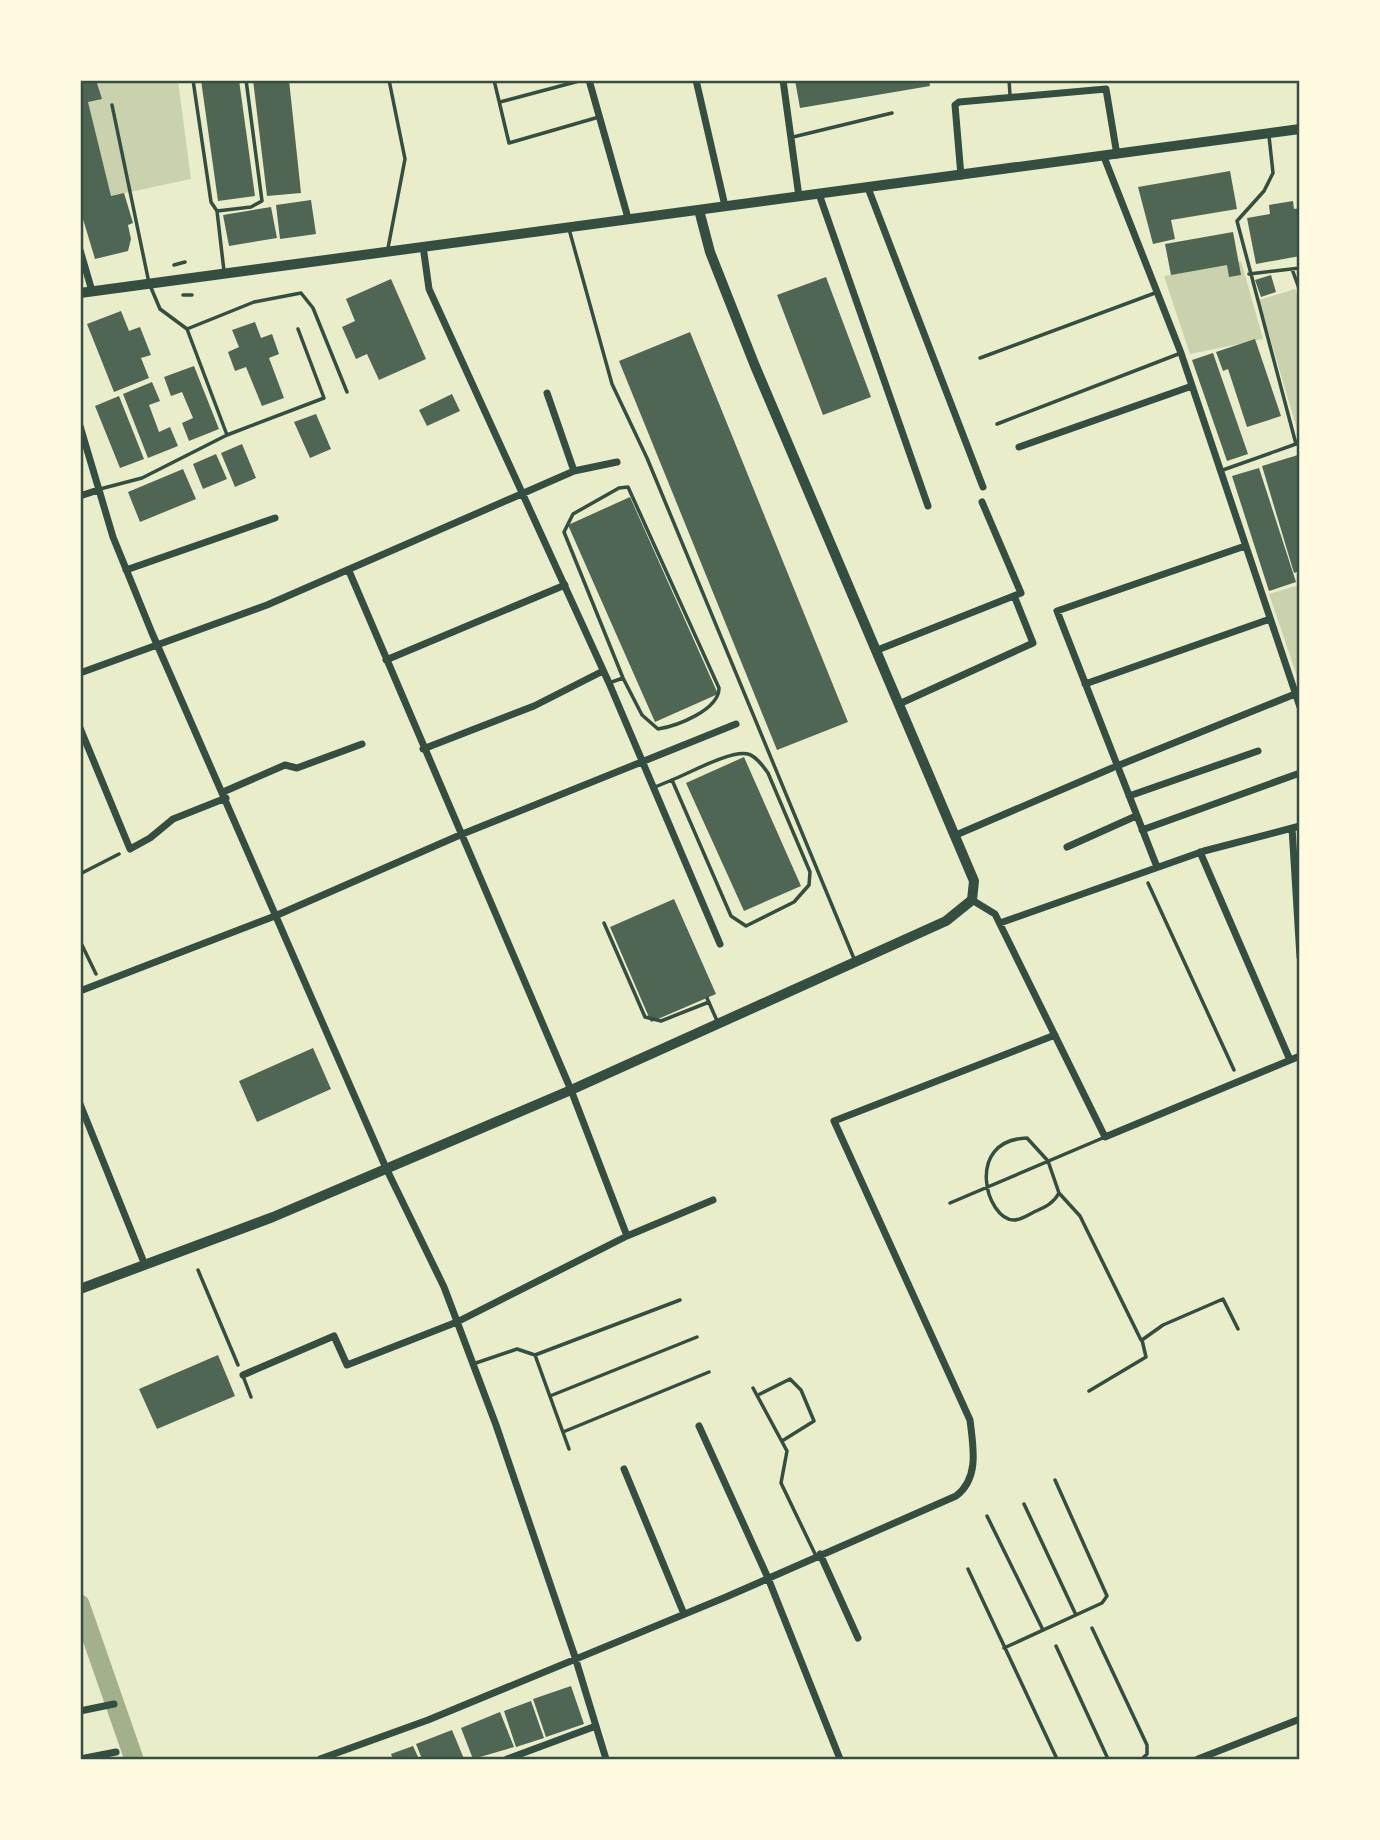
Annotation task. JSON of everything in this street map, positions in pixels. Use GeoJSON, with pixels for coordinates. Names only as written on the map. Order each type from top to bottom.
{"type":"FeatureCollection","features":[{"type":"Feature","properties":{"kind":"main road"},"geometry":{"type":"LineString","coordinates":[[86,292],[628,218],[961,177],[1300,129]]}},
{"type":"Feature","properties":{"kind":"street"},"geometry":{"type":"LineString","coordinates":[[589,80],[628,218]]}},
{"type":"Feature","properties":{"kind":"street"},"geometry":{"type":"LineString","coordinates":[[696,80],[725,206]]}},
{"type":"Feature","properties":{"kind":"street"},"geometry":{"type":"LineString","coordinates":[[783,80],[793,137],[799,197]]}},
{"type":"Feature","properties":{"kind":"street"},"geometry":{"type":"LineString","coordinates":[[961,177],[955,105],[1105,85],[1117,156]]}},
{"type":"Feature","properties":{"kind":"street"},"geometry":{"type":"LineString","coordinates":[[1104,157],[1181,353],[1300,707]]}},
{"type":"Feature","properties":{"kind":"street"},"geometry":{"type":"LineString","coordinates":[[868,188],[983,487]]}},
{"type":"Feature","properties":{"kind":"street"},"geometry":{"type":"LineString","coordinates":[[820,194],[928,506]]}},
{"type":"Feature","properties":{"kind":"street"},"geometry":{"type":"LineString","coordinates":[[80,1289],[273,1217],[571,1090],[946,921],[972,900],[974,881],[956,835],[755,366],[710,252],[699,210]]}},
{"type":"Feature","properties":{"kind":"street"},"geometry":{"type":"LineString","coordinates":[[423,245],[429,289],[609,683],[720,944]]}},
{"type":"Feature","properties":{"kind":"street"},"geometry":{"type":"LineString","coordinates":[[80,250],[86,292]]}},
{"type":"Feature","properties":{"kind":"street"},"geometry":{"type":"LineString","coordinates":[[1019,447],[1192,386]]}},
{"type":"Feature","properties":{"kind":"street"},"geometry":{"type":"LineString","coordinates":[[547,393],[573,471]]}},
{"type":"Feature","properties":{"kind":"street"},"geometry":{"type":"LineString","coordinates":[[80,426],[98,490],[126,570],[386,1168],[444,1287],[474,1364],[576,1657],[606,1759]]}},
{"type":"Feature","properties":{"kind":"street"},"geometry":{"type":"LineString","coordinates":[[80,673],[159,646],[349,570],[523,496],[573,471],[617,462]]}},
{"type":"Feature","properties":{"kind":"street"},"geometry":{"type":"LineString","coordinates":[[80,496],[98,490]]}},
{"type":"Feature","properties":{"kind":"street"},"geometry":{"type":"LineString","coordinates":[[875,651],[1021,593],[982,502]]}},
{"type":"Feature","properties":{"kind":"street"},"geometry":{"type":"LineString","coordinates":[[126,570],[275,518]]}},
{"type":"Feature","properties":{"kind":"street"},"geometry":{"type":"LineString","coordinates":[[1157,867],[1129,796],[1114,767],[1057,611],[1245,547]]}},
{"type":"Feature","properties":{"kind":"street"},"geometry":{"type":"LineString","coordinates":[[349,570],[423,749],[571,1090],[627,1236]]}},
{"type":"Feature","properties":{"kind":"street"},"geometry":{"type":"LineString","coordinates":[[386,660],[565,585]]}},
{"type":"Feature","properties":{"kind":"street"},"geometry":{"type":"LineString","coordinates":[[899,704],[1033,643],[1014,598]]}},
{"type":"Feature","properties":{"kind":"street"},"geometry":{"type":"LineString","coordinates":[[1085,684],[1270,619]]}},
{"type":"Feature","properties":{"kind":"street"},"geometry":{"type":"LineString","coordinates":[[423,749],[522,711],[603,671]]}},
{"type":"Feature","properties":{"kind":"street"},"geometry":{"type":"LineString","coordinates":[[956,835],[1114,767],[1295,694]]}},
{"type":"Feature","properties":{"kind":"street"},"geometry":{"type":"LineString","coordinates":[[80,991],[275,916],[460,835],[736,724]]}},
{"type":"Feature","properties":{"kind":"street"},"geometry":{"type":"LineString","coordinates":[[80,728],[130,849],[150,838],[173,819],[285,765],[297,768],[362,744]]}},
{"type":"Feature","properties":{"kind":"street"},"geometry":{"type":"LineString","coordinates":[[1129,796],[1258,751]]}},
{"type":"Feature","properties":{"kind":"street"},"geometry":{"type":"LineString","coordinates":[[1142,830],[1300,773]]}},
{"type":"Feature","properties":{"kind":"street"},"geometry":{"type":"LineString","coordinates":[[1067,847],[1136,816]]}},
{"type":"Feature","properties":{"kind":"street"},"geometry":{"type":"LineString","coordinates":[[1000,923],[1200,852],[1296,827],[1300,957]]}},
{"type":"Feature","properties":{"kind":"street"},"geometry":{"type":"LineString","coordinates":[[1200,852],[1290,1060]]}},
{"type":"Feature","properties":{"kind":"street"},"geometry":{"type":"LineString","coordinates":[[972,900],[995,914],[1105,1137],[1300,1056]]}},
{"type":"Feature","properties":{"kind":"street"},"geometry":{"type":"LineString","coordinates":[[320,1759],[428,1720],[684,1614],[956,1496],[970,1481],[975,1455],[970,1420],[933,1333],[834,1121],[1055,1035]]}},
{"type":"Feature","properties":{"kind":"street"},"geometry":{"type":"LineString","coordinates":[[80,1104],[145,1265]]}},
{"type":"Feature","properties":{"kind":"street"},"geometry":{"type":"LineString","coordinates":[[243,1376],[334,1336],[347,1365],[457,1322],[627,1236],[713,1200]]}},
{"type":"Feature","properties":{"kind":"street"},"geometry":{"type":"LineString","coordinates":[[699,1426],[768,1578],[840,1759]]}},
{"type":"Feature","properties":{"kind":"street"},"geometry":{"type":"LineString","coordinates":[[624,1469],[684,1614]]}},
{"type":"Feature","properties":{"kind":"street"},"geometry":{"type":"LineString","coordinates":[[818,1555],[858,1638]]}},
{"type":"Feature","properties":{"kind":"street"},"geometry":{"type":"LineString","coordinates":[[80,1711],[114,1703]]}},
{"type":"Feature","properties":{"kind":"street"},"geometry":{"type":"LineString","coordinates":[[1198,1759],[1300,1719]]}},
{"type":"Feature","properties":{"kind":"street"},"geometry":{"type":"LineString","coordinates":[[507,1759],[596,1726]]}},
{"type":"Feature","properties":{"kind":"street"},"geometry":{"type":"LineString","coordinates":[[80,1759],[116,1752]]}},
{"type":"Feature","properties":{"kind":"lane"},"geometry":{"type":"LineString","coordinates":[[193,80],[211,202],[217,211],[224,273]]}},
{"type":"Feature","properties":{"kind":"lane"},"geometry":{"type":"LineString","coordinates":[[217,211],[251,207],[262,201],[246,80]]}},
{"type":"Feature","properties":{"kind":"lane"},"geometry":{"type":"LineString","coordinates":[[388,250],[405,159],[389,80]]}},
{"type":"Feature","properties":{"kind":"lane"},"geometry":{"type":"LineString","coordinates":[[494,80],[509,143],[600,117]]}},
{"type":"Feature","properties":{"kind":"lane"},"geometry":{"type":"LineString","coordinates":[[500,102],[583,80]]}},
{"type":"Feature","properties":{"kind":"lane"},"geometry":{"type":"LineString","coordinates":[[1009,80],[1010,98]]}},
{"type":"Feature","properties":{"kind":"lane"},"geometry":{"type":"LineString","coordinates":[[112,105],[149,283],[160,309],[187,329],[227,435]]}},
{"type":"Feature","properties":{"kind":"lane"},"geometry":{"type":"LineString","coordinates":[[793,137],[891,113]]}},
{"type":"Feature","properties":{"kind":"lane"},"geometry":{"type":"LineString","coordinates":[[1220,471],[1298,443],[1237,220],[1264,191],[1273,173],[1269,134]]}},
{"type":"Feature","properties":{"kind":"lane"},"geometry":{"type":"LineString","coordinates":[[568,226],[612,384],[647,458],[856,963]]}},
{"type":"Feature","properties":{"kind":"lane"},"geometry":{"type":"LineString","coordinates":[[1250,274],[1300,268]]}},
{"type":"Feature","properties":{"kind":"lane"},"geometry":{"type":"LineString","coordinates":[[1292,269],[1300,291]]}},
{"type":"Feature","properties":{"kind":"lane"},"geometry":{"type":"LineString","coordinates":[[980,358],[1157,292]]}},
{"type":"Feature","properties":{"kind":"lane"},"geometry":{"type":"LineString","coordinates":[[187,329],[242,306],[301,293],[313,308],[347,392]]}},
{"type":"Feature","properties":{"kind":"lane"},"geometry":{"type":"LineString","coordinates":[[98,490],[142,478],[227,435],[324,398],[298,329]]}},
{"type":"Feature","properties":{"kind":"lane"},"geometry":{"type":"LineString","coordinates":[[997,424],[1181,353]]}},
{"type":"Feature","properties":{"kind":"lane"},"geometry":{"type":"LineString","coordinates":[[623,486],[632,491],[719,688],[719,696],[708,707],[658,729],[642,715],[623,678],[564,532],[566,522],[573,514],[623,486]]}},
{"type":"Feature","properties":{"kind":"lane"},"geometry":{"type":"LineString","coordinates":[[609,683],[623,678]]}},
{"type":"Feature","properties":{"kind":"lane"},"geometry":{"type":"LineString","coordinates":[[652,789],[673,780],[737,754],[750,754],[768,773],[810,872],[805,893],[794,902],[746,926],[739,923],[731,916],[673,780]]}},
{"type":"Feature","properties":{"kind":"lane"},"geometry":{"type":"LineString","coordinates":[[604,923],[645,1017],[662,1021],[708,1000],[719,1025]]}},
{"type":"Feature","properties":{"kind":"lane"},"geometry":{"type":"LineString","coordinates":[[950,1203],[1105,1137]]}},
{"type":"Feature","properties":{"kind":"lane"},"geometry":{"type":"LineString","coordinates":[[1059,1193],[1054,1202],[1013,1220],[1005,1217],[997,1209],[987,1187],[986,1169],[991,1153],[1013,1140],[1027,1138],[1048,1161],[1059,1193],[1080,1216],[1142,1340],[1146,1357],[1089,1391]]}},
{"type":"Feature","properties":{"kind":"lane"},"geometry":{"type":"LineString","coordinates":[[1142,1340],[1163,1325],[1223,1299],[1238,1329]]}},
{"type":"Feature","properties":{"kind":"lane"},"geometry":{"type":"LineString","coordinates":[[474,1364],[517,1349],[535,1355],[680,1300]]}},
{"type":"Feature","properties":{"kind":"lane"},"geometry":{"type":"LineString","coordinates":[[550,1396],[697,1337]]}},
{"type":"Feature","properties":{"kind":"lane"},"geometry":{"type":"LineString","coordinates":[[535,1355],[569,1448]]}},
{"type":"Feature","properties":{"kind":"lane"},"geometry":{"type":"LineString","coordinates":[[563,1432],[709,1372]]}},
{"type":"Feature","properties":{"kind":"lane"},"geometry":{"type":"LineString","coordinates":[[243,1376],[251,1397]]}},
{"type":"Feature","properties":{"kind":"lane"},"geometry":{"type":"LineString","coordinates":[[758,1395],[790,1379],[801,1390],[814,1421],[782,1440]]}},
{"type":"Feature","properties":{"kind":"lane"},"geometry":{"type":"LineString","coordinates":[[753,1388],[782,1440],[787,1460],[781,1483],[818,1555]]}},
{"type":"Feature","properties":{"kind":"lane"},"geometry":{"type":"LineString","coordinates":[[1004,1648],[1102,1603],[1107,1596],[1055,1480]]}},
{"type":"Feature","properties":{"kind":"lane"},"geometry":{"type":"LineString","coordinates":[[1024,1504],[1076,1615]]}},
{"type":"Feature","properties":{"kind":"lane"},"geometry":{"type":"LineString","coordinates":[[987,1516],[1043,1630]]}},
{"type":"Feature","properties":{"kind":"lane"},"geometry":{"type":"LineString","coordinates":[[968,1569],[1057,1759]]}},
{"type":"Feature","properties":{"kind":"lane"},"geometry":{"type":"LineString","coordinates":[[1092,1628],[1147,1745],[1147,1754],[1142,1759]]}},
{"type":"Feature","properties":{"kind":"lane"},"geometry":{"type":"LineString","coordinates":[[1056,1646],[1108,1759]]}},
{"type":"Feature","properties":{"kind":"path"},"geometry":{"type":"LineString","coordinates":[[170,266],[185,262]]}},
{"type":"Feature","properties":{"kind":"path"},"geometry":{"type":"LineString","coordinates":[[80,874],[130,849]]}},
{"type":"Feature","properties":{"kind":"path"},"geometry":{"type":"LineString","coordinates":[[1143,872],[1239,1081]]}},
{"type":"Feature","properties":{"kind":"path"},"geometry":{"type":"LineString","coordinates":[[80,941],[96,974]]}},
{"type":"Feature","properties":{"kind":"path"},"geometry":{"type":"LineString","coordinates":[[198,1270],[243,1376]]}},
{"type":"Feature","properties":{"kind":"green space"},"geometry":{"type":"Polygon","coordinates":[[[82,81],[178,81],[191,179],[111,196],[82,81]]]}},
{"type":"Feature","properties":{"kind":"green space"},"geometry":{"type":"Polygon","coordinates":[[[1241,261],[1263,339],[1190,354],[1164,276],[1241,261]]]}},
{"type":"Feature","properties":{"kind":"green space"},"geometry":{"type":"Polygon","coordinates":[[[1295,289],[1299,302],[1299,436],[1259,300],[1295,289]]]}},
{"type":"Feature","properties":{"kind":"green space"},"geometry":{"type":"Polygon","coordinates":[[[1300,585],[1299,682],[1269,594],[1300,585]]]}},
{"type":"Feature","properties":{"kind":"building"},"geometry":{"type":"Polygon","coordinates":[[[80,80],[96,80],[102,99],[88,102],[111,196],[124,193],[133,223],[128,225],[131,239],[128,251],[95,259],[80,209],[80,80]]]}},
{"type":"Feature","properties":{"kind":"building"},"geometry":{"type":"Polygon","coordinates":[[[201,80],[239,80],[255,196],[218,201],[201,80]]]}},
{"type":"Feature","properties":{"kind":"building"},"geometry":{"type":"Polygon","coordinates":[[[253,80],[289,80],[301,193],[267,196],[253,80]]]}},
{"type":"Feature","properties":{"kind":"building"},"geometry":{"type":"Polygon","coordinates":[[[795,80],[929,80],[930,86],[800,108],[795,80]]]}},
{"type":"Feature","properties":{"kind":"building"},"geometry":{"type":"Polygon","coordinates":[[[1230,171],[1237,209],[1171,220],[1175,239],[1153,244],[1138,187],[1230,171]]]}},
{"type":"Feature","properties":{"kind":"building"},"geometry":{"type":"Polygon","coordinates":[[[311,200],[316,234],[280,239],[276,205],[311,200]]]}},
{"type":"Feature","properties":{"kind":"building"},"geometry":{"type":"Polygon","coordinates":[[[1293,201],[1294,209],[1300,208],[1300,256],[1256,264],[1247,218],[1270,214],[1269,205],[1293,201]]]}},
{"type":"Feature","properties":{"kind":"building"},"geometry":{"type":"Polygon","coordinates":[[[271,207],[277,238],[229,246],[223,215],[271,207]]]}},
{"type":"Feature","properties":{"kind":"building"},"geometry":{"type":"Polygon","coordinates":[[[1233,232],[1241,275],[1229,277],[1227,265],[1171,275],[1165,244],[1233,232]]]}},
{"type":"Feature","properties":{"kind":"building"},"geometry":{"type":"Polygon","coordinates":[[[1271,275],[1276,292],[1261,297],[1255,280],[1271,275]]]}},
{"type":"Feature","properties":{"kind":"building"},"geometry":{"type":"Polygon","coordinates":[[[826,277],[871,397],[823,415],[777,295],[826,277]]]}},
{"type":"Feature","properties":{"kind":"building"},"geometry":{"type":"Polygon","coordinates":[[[391,279],[426,359],[379,380],[367,354],[356,359],[342,327],[355,321],[346,299],[391,279]]]}},
{"type":"Feature","properties":{"kind":"building"},"geometry":{"type":"Polygon","coordinates":[[[121,311],[129,331],[140,327],[151,355],[141,358],[149,378],[114,392],[87,324],[121,311]]]}},
{"type":"Feature","properties":{"kind":"building"},"geometry":{"type":"Polygon","coordinates":[[[255,322],[261,338],[272,334],[279,354],[269,358],[284,398],[262,406],[246,367],[235,371],[228,352],[239,347],[232,330],[255,322]]]}},
{"type":"Feature","properties":{"kind":"building"},"geometry":{"type":"Polygon","coordinates":[[[690,332],[848,722],[777,750],[619,361],[690,332]]]}},
{"type":"Feature","properties":{"kind":"building"},"geometry":{"type":"Polygon","coordinates":[[[1255,339],[1281,416],[1247,427],[1228,369],[1223,371],[1216,352],[1255,339]]]}},
{"type":"Feature","properties":{"kind":"building"},"geometry":{"type":"Polygon","coordinates":[[[1213,353],[1248,454],[1227,461],[1192,360],[1213,353]]]}},
{"type":"Feature","properties":{"kind":"building"},"geometry":{"type":"Polygon","coordinates":[[[194,366],[219,429],[189,441],[182,423],[193,418],[182,392],[171,396],[164,377],[194,366]]]}},
{"type":"Feature","properties":{"kind":"building"},"geometry":{"type":"Polygon","coordinates":[[[152,382],[160,401],[149,405],[159,432],[170,427],[178,446],[148,458],[123,394],[152,382]]]}},
{"type":"Feature","properties":{"kind":"building"},"geometry":{"type":"Polygon","coordinates":[[[452,394],[460,411],[427,426],[419,410],[452,394]]]}},
{"type":"Feature","properties":{"kind":"building"},"geometry":{"type":"Polygon","coordinates":[[[119,396],[144,459],[120,468],[95,406],[119,396]]]}},
{"type":"Feature","properties":{"kind":"building"},"geometry":{"type":"Polygon","coordinates":[[[316,414],[331,449],[310,458],[294,422],[316,414]]]}},
{"type":"Feature","properties":{"kind":"building"},"geometry":{"type":"Polygon","coordinates":[[[242,444],[256,478],[235,487],[221,453],[242,444]]]}},
{"type":"Feature","properties":{"kind":"building"},"geometry":{"type":"Polygon","coordinates":[[[216,454],[227,479],[203,489],[193,464],[216,454]]]}},
{"type":"Feature","properties":{"kind":"building"},"geometry":{"type":"Polygon","coordinates":[[[1298,455],[1300,571],[1294,573],[1262,466],[1298,455]]]}},
{"type":"Feature","properties":{"kind":"building"},"geometry":{"type":"Polygon","coordinates":[[[1259,468],[1296,582],[1269,591],[1232,476],[1259,468]]]}},
{"type":"Feature","properties":{"kind":"building"},"geometry":{"type":"Polygon","coordinates":[[[183,469],[196,499],[140,522],[128,492],[183,469]]]}},
{"type":"Feature","properties":{"kind":"building"},"geometry":{"type":"Polygon","coordinates":[[[630,497],[718,694],[655,722],[568,525],[630,497]]]}},
{"type":"Feature","properties":{"kind":"building"},"geometry":{"type":"Polygon","coordinates":[[[744,757],[801,886],[744,911],[686,783],[744,757]]]}},
{"type":"Feature","properties":{"kind":"building"},"geometry":{"type":"Polygon","coordinates":[[[674,899],[716,994],[651,1022],[610,927],[674,899]]]}},
{"type":"Feature","properties":{"kind":"building"},"geometry":{"type":"Polygon","coordinates":[[[313,1048],[331,1089],[257,1122],[239,1081],[313,1048]]]}},
{"type":"Feature","properties":{"kind":"building"},"geometry":{"type":"Polygon","coordinates":[[[218,1355],[235,1396],[157,1429],[139,1389],[218,1355]]]}},
{"type":"Feature","properties":{"kind":"building"},"geometry":{"type":"Polygon","coordinates":[[[571,1686],[584,1724],[546,1737],[533,1699],[571,1686]]]}},
{"type":"Feature","properties":{"kind":"building"},"geometry":{"type":"Polygon","coordinates":[[[531,1701],[544,1738],[516,1747],[504,1711],[531,1701]]]}},
{"type":"Feature","properties":{"kind":"building"},"geometry":{"type":"Polygon","coordinates":[[[500,1712],[514,1747],[473,1759],[461,1728],[500,1712]]]}},
{"type":"Feature","properties":{"kind":"building"},"geometry":{"type":"Polygon","coordinates":[[[452,1730],[464,1759],[422,1759],[416,1744],[452,1730]]]}},
{"type":"Feature","properties":{"kind":"building"},"geometry":{"type":"Polygon","coordinates":[[[413,1746],[419,1759],[393,1759],[391,1754],[413,1746]]]}},
{"type":"Feature","properties":{"kind":"waterway"},"geometry":{"type":"LineString","coordinates":[[80,1604],[134,1759]]}}]}
